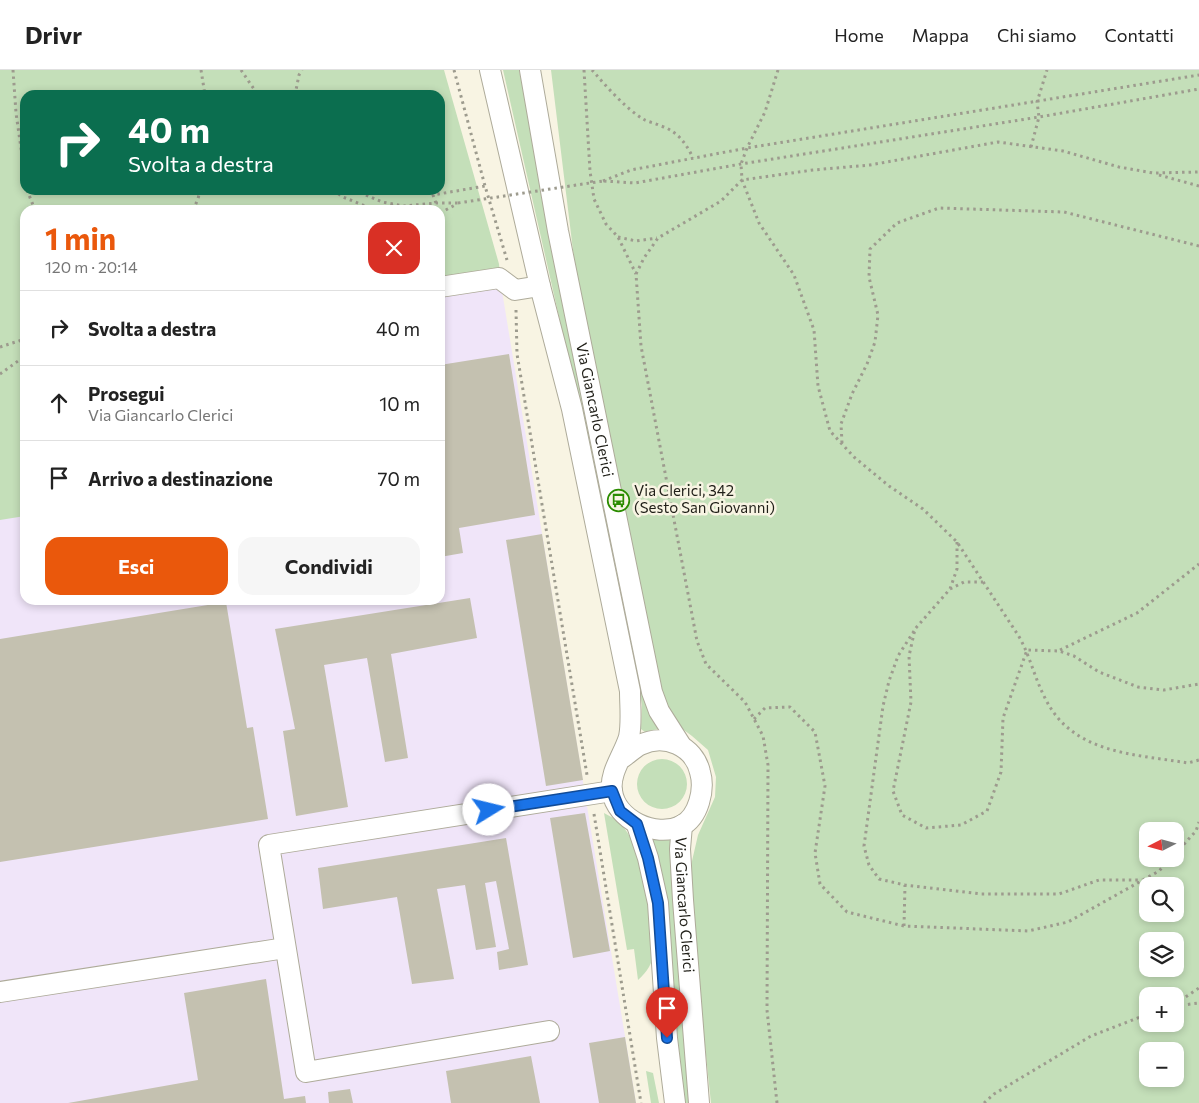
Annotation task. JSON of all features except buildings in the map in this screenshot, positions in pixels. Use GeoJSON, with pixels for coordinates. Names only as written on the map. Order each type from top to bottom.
{"type":"FeatureCollection","features":[{"type":"Feature","properties":{"kind":"street","name":"Via Giancarlo Clerici"},"geometry":{"type":"LineString","coordinates":[[481,70],[492,79],[540,286],[572,409],[630,691],[629,735],[622,758]]}},
{"type":"Feature","properties":{"kind":"street","name":"Via Giancarlo Clerici"},"geometry":{"type":"LineString","coordinates":[[530,70],[558,231],[652,692],[659,711],[680,744]]}},
{"type":"Feature","properties":{"kind":"street"},"geometry":{"type":"LineString","coordinates":[[445,286],[499,278],[515,290],[540,286]]}},
{"type":"Feature","properties":{"kind":"street"},"geometry":{"type":"LineString","coordinates":[[661,740],[680,744],[694,756],[701,773],[701,794],[695,812],[682,826],[653,828],[637,824],[620,811],[612,791],[614,776],[622,758],[641,744],[661,740]]}},
{"type":"Feature","properties":{"kind":"street"},"geometry":{"type":"LineString","coordinates":[[549,1031],[306,1072],[269,845],[612,791]]}},
{"type":"Feature","properties":{"kind":"street","name":"Via Giancarlo Clerici"},"geometry":{"type":"LineString","coordinates":[[637,824],[648,858],[658,903],[667,1038],[675,1103]]}},
{"type":"Feature","properties":{"kind":"street","name":"Via Giancarlo Clerici"},"geometry":{"type":"LineString","coordinates":[[682,826],[680,849],[682,900],[699,1103]]}},
{"type":"Feature","properties":{"kind":"street"},"geometry":{"type":"LineString","coordinates":[[0,992],[286,948]]}},
{"type":"Feature","properties":{"kind":"path"},"geometry":{"type":"LineString","coordinates":[[13,70],[20,141]]}},
{"type":"Feature","properties":{"kind":"path"},"geometry":{"type":"LineString","coordinates":[[201,70],[204,90]]}},
{"type":"Feature","properties":{"kind":"path"},"geometry":{"type":"LineString","coordinates":[[241,70],[255,90]]}},
{"type":"Feature","properties":{"kind":"path"},"geometry":{"type":"LineString","coordinates":[[296,90],[302,70]]}},
{"type":"Feature","properties":{"kind":"path"},"geometry":{"type":"LineString","coordinates":[[454,70],[515,290],[517,354],[641,1103]]}},
{"type":"Feature","properties":{"kind":"path"},"geometry":{"type":"LineString","coordinates":[[584,70],[590,171],[594,199],[606,224],[618,237],[636,274],[641,346],[697,641],[706,664],[745,702],[763,736],[768,765],[767,1010],[776,1103]]}},
{"type":"Feature","properties":{"kind":"path"},"geometry":{"type":"LineString","coordinates":[[592,70],[643,119],[667,128],[677,135],[686,145],[693,158]]}},
{"type":"Feature","properties":{"kind":"path"},"geometry":{"type":"LineString","coordinates":[[778,70],[765,112],[741,164],[742,180],[759,223],[794,275],[814,330],[818,386],[830,431],[854,458],[922,509],[957,542],[1027,650],[1045,699],[1061,724],[1084,740],[1106,749],[1188,763],[1199,760]]}},
{"type":"Feature","properties":{"kind":"path"},"geometry":{"type":"LineString","coordinates":[[1031,147],[1039,117],[1037,102],[1047,70]]}},
{"type":"Feature","properties":{"kind":"path"},"geometry":{"type":"LineString","coordinates":[[603,181],[631,170],[747,148],[1199,75]]}},
{"type":"Feature","properties":{"kind":"path"},"geometry":{"type":"LineString","coordinates":[[415,205],[458,203],[603,181],[635,183],[1199,89]]}},
{"type":"Feature","properties":{"kind":"path"},"geometry":{"type":"LineString","coordinates":[[618,237],[636,241],[658,238],[721,201],[742,180],[813,170],[870,165],[998,142],[1063,151],[1119,167],[1153,173],[1199,186]]}},
{"type":"Feature","properties":{"kind":"path"},"geometry":{"type":"LineString","coordinates":[[1153,173],[1199,172]]}},
{"type":"Feature","properties":{"kind":"path"},"geometry":{"type":"LineString","coordinates":[[445,192],[485,186]]}},
{"type":"Feature","properties":{"kind":"path"},"geometry":{"type":"LineString","coordinates":[[339,195],[363,205]]}},
{"type":"Feature","properties":{"kind":"path"},"geometry":{"type":"LineString","coordinates":[[366,195],[382,202],[399,205]]}},
{"type":"Feature","properties":{"kind":"path"},"geometry":{"type":"LineString","coordinates":[[433,195],[436,203]]}},
{"type":"Feature","properties":{"kind":"path"},"geometry":{"type":"LineString","coordinates":[[445,210],[458,203]]}},
{"type":"Feature","properties":{"kind":"path"},"geometry":{"type":"LineString","coordinates":[[842,444],[841,424],[852,394],[876,342],[878,315],[869,277],[870,249],[897,223],[939,208],[1064,212],[1199,246]]}},
{"type":"Feature","properties":{"kind":"path"},"geometry":{"type":"LineString","coordinates":[[636,274],[644,258],[658,238]]}},
{"type":"Feature","properties":{"kind":"path"},"geometry":{"type":"LineString","coordinates":[[0,347],[20,341]]}},
{"type":"Feature","properties":{"kind":"path"},"geometry":{"type":"LineString","coordinates":[[0,374],[20,360]]}},
{"type":"Feature","properties":{"kind":"path"},"geometry":{"type":"LineString","coordinates":[[957,542],[957,569],[950,589],[915,629],[898,656],[889,681],[883,706],[864,846],[869,865],[879,879],[905,885],[981,894],[1059,894],[1099,880],[1139,880]]}},
{"type":"Feature","properties":{"kind":"path"},"geometry":{"type":"LineString","coordinates":[[1059,651],[1137,613],[1199,564]]}},
{"type":"Feature","properties":{"kind":"path"},"geometry":{"type":"LineString","coordinates":[[950,589],[964,582],[983,582]]}},
{"type":"Feature","properties":{"kind":"path"},"geometry":{"type":"LineString","coordinates":[[915,629],[909,656],[911,702],[893,791],[902,816],[926,828],[961,825],[987,811],[1002,772],[1003,718],[1027,650]]}},
{"type":"Feature","properties":{"kind":"path"},"geometry":{"type":"LineString","coordinates":[[1027,650],[1059,651],[1074,656],[1098,672],[1138,688],[1164,690],[1199,684]]}},
{"type":"Feature","properties":{"kind":"path"},"geometry":{"type":"LineString","coordinates":[[754,719],[765,708],[790,707],[815,732],[825,786],[815,853],[820,884],[847,912],[904,926],[1028,931],[1068,922],[1139,883]]}},
{"type":"Feature","properties":{"kind":"path"},"geometry":{"type":"LineString","coordinates":[[1184,844],[1196,831],[1199,822]]}},
{"type":"Feature","properties":{"kind":"path"},"geometry":{"type":"LineString","coordinates":[[1149,877],[1162,868]]}},
{"type":"Feature","properties":{"kind":"path"},"geometry":{"type":"LineString","coordinates":[[904,926],[905,885]]}},
{"type":"Feature","properties":{"kind":"path"},"geometry":{"type":"LineString","coordinates":[[1184,999],[1199,988]]}},
{"type":"Feature","properties":{"kind":"path"},"geometry":{"type":"LineString","coordinates":[[1184,1004],[1199,1003]]}},
{"type":"Feature","properties":{"kind":"path"},"geometry":{"type":"LineString","coordinates":[[984,1103],[994,1094],[1090,1036],[1139,1017]]}},
{"type":"Feature","properties":{"kind":"shaded area"},"geometry":{"type":"Polygon","coordinates":[[[501,285],[636,1103],[0,1103],[0,519],[20,517],[20,605],[445,605],[445,294],[501,285]]]}},
{"type":"Feature","properties":{"kind":"green space"},"geometry":{"type":"Polygon","coordinates":[[[0,70],[444,70],[499,264],[501,285],[445,294],[445,205],[20,205],[20,517],[0,520],[0,70]]]}},
{"type":"Feature","properties":{"kind":"green space"},"geometry":{"type":"Polygon","coordinates":[[[503,70],[519,70],[529,113],[658,723],[658,729],[645,732],[641,729],[642,705],[629,625],[503,70]]]}},
{"type":"Feature","properties":{"kind":"green space"},"geometry":{"type":"Polygon","coordinates":[[[551,70],[1199,70],[1199,1103],[711,1103],[689,893],[692,861],[698,835],[715,797],[716,777],[708,750],[677,725],[661,691],[577,283],[551,70]]]}},
{"type":"Feature","properties":{"kind":"green space"},"geometry":{"type":"Polygon","coordinates":[[[662,759],[680,766],[687,784],[680,802],[662,809],[644,802],[637,784],[644,766],[662,759]]]}},
{"type":"Feature","properties":{"kind":"green space"},"geometry":{"type":"Polygon","coordinates":[[[604,813],[617,821],[627,832],[638,853],[644,876],[654,951],[649,967],[638,980],[634,949],[627,950],[604,813]]]}},
{"type":"Feature","properties":{"kind":"green space"},"geometry":{"type":"Polygon","coordinates":[[[651,835],[676,838],[694,1103],[684,1103],[660,872],[651,835]]]}},
{"type":"Feature","properties":{"kind":"green space"},"geometry":{"type":"Polygon","coordinates":[[[646,1071],[653,1073],[659,1103],[651,1103],[646,1071]]]}},
{"type":"Feature","properties":{"kind":"place","name":"Via Clerici, 342 (Sesto San Giovanni)"},"geometry":{"type":"Point","coordinates":[618,500]}},
{"type":"Feature","properties":{"kind":"route"},"geometry":{"type":"LineString","coordinates":[[489,810],[612,791],[620,811],[637,824],[648,858],[658,903],[667,1038]]}}]}
